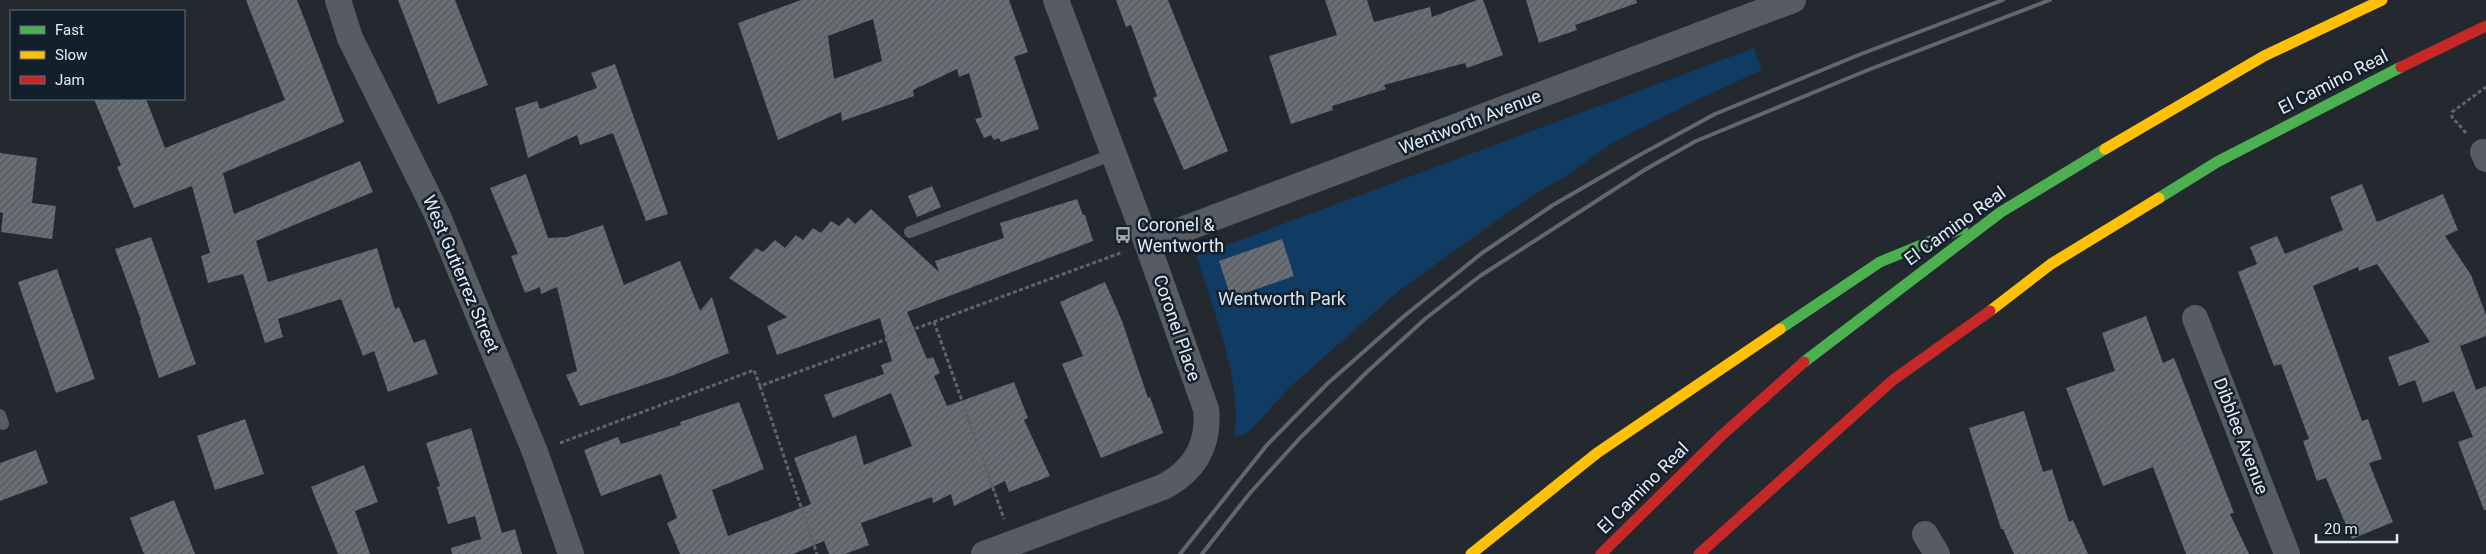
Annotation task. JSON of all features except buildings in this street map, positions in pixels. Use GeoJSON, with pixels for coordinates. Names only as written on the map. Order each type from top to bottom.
{"type":"FeatureCollection","features":[{"type":"Feature","properties":{"kind":"highway","name":"El Camino Real"},"geometry":{"type":"LineString","coordinates":[[1601,554],[1721,436],[1811,355],[2001,212],[2194,95],[2264,56],[2382,0]]}},
{"type":"Feature","properties":{"kind":"highway","name":"El Camino Real"},"geometry":{"type":"LineString","coordinates":[[1699,554],[1893,380],[1965,330],[2051,264],[2218,162],[2332,101],[2486,26]]}},
{"type":"Feature","properties":{"kind":"highway"},"geometry":{"type":"LineString","coordinates":[[1471,554],[1597,453],[1657,410],[1880,262],[2001,212]]}},
{"type":"Feature","properties":{"kind":"street","name":"West Gutierrez Street"},"geometry":{"type":"LineString","coordinates":[[338,0],[350,38],[437,214],[535,452],[572,554]]}},
{"type":"Feature","properties":{"kind":"street","name":"Coronel Place"},"geometry":{"type":"LineString","coordinates":[[984,554],[1177,480],[1188,471],[1201,452],[1206,438],[1206,409],[1147,243],[1056,0]]}},
{"type":"Feature","properties":{"kind":"street","name":"Wentworth Avenue"},"geometry":{"type":"LineString","coordinates":[[1147,243],[1742,9],[1793,0]]}},
{"type":"Feature","properties":{"kind":"street","name":"Dibblee Avenue"},"geometry":{"type":"LineString","coordinates":[[2195,318],[2287,554]]}},
{"type":"Feature","properties":{"kind":"lane"},"geometry":{"type":"LineString","coordinates":[[910,232],[1114,154]]}},
{"type":"Feature","properties":{"kind":"path"},"geometry":{"type":"LineString","coordinates":[[2485,155],[2452,117],[2452,112],[2486,87]]}},
{"type":"Feature","properties":{"kind":"path"},"geometry":{"type":"LineString","coordinates":[[760,386],[1147,243]]}},
{"type":"Feature","properties":{"kind":"path"},"geometry":{"type":"LineString","coordinates":[[934,322],[1013,544]]}},
{"type":"Feature","properties":{"kind":"path"},"geometry":{"type":"LineString","coordinates":[[535,452],[754,370],[817,554]]}},
{"type":"Feature","properties":{"kind":"green space","name":"Wentworth Park"},"geometry":{"type":"Polygon","coordinates":[[[1754,48],[1762,70],[1705,96],[1612,143],[1569,174],[1524,201],[1401,289],[1290,387],[1249,432],[1234,437],[1236,415],[1230,369],[1225,346],[1197,256],[1754,48]]]}},
{"type":"Feature","properties":{"kind":"railway"},"geometry":{"type":"LineString","coordinates":[[1180,554],[1267,445],[1327,384],[1403,317],[1482,253],[1553,205],[1715,114],[1861,54],[2003,0]]}},
{"type":"Feature","properties":{"kind":"railway"},"geometry":{"type":"LineString","coordinates":[[1202,554],[1250,493],[1300,438],[1368,371],[1425,319],[1480,276],[1646,169],[1696,141],[1868,70],[2050,0]]}},
{"type":"Feature","properties":{"kind":"traffic: fast"},"geometry":{"type":"LineString","coordinates":[[2159,198],[2217,162],[2401,67]]}},
{"type":"Feature","properties":{"kind":"traffic: fast"},"geometry":{"type":"LineString","coordinates":[[1804,362],[2001,212],[2105,149]]}},
{"type":"Feature","properties":{"kind":"traffic: fast"},"geometry":{"type":"LineString","coordinates":[[1780,329],[1880,262],[1963,228]]}},
{"type":"Feature","properties":{"kind":"traffic: slow"},"geometry":{"type":"LineString","coordinates":[[2105,149],[2264,56],[2382,0]]}},
{"type":"Feature","properties":{"kind":"traffic: slow"},"geometry":{"type":"LineString","coordinates":[[1990,311],[2051,264],[2159,198]]}},
{"type":"Feature","properties":{"kind":"traffic: slow"},"geometry":{"type":"LineString","coordinates":[[1471,554],[1597,453],[1780,329]]}},
{"type":"Feature","properties":{"kind":"traffic: jam"},"geometry":{"type":"LineString","coordinates":[[2401,67],[2486,26]]}},
{"type":"Feature","properties":{"kind":"traffic: jam"},"geometry":{"type":"LineString","coordinates":[[1699,554],[1893,380],[1990,311]]}},
{"type":"Feature","properties":{"kind":"traffic: jam"},"geometry":{"type":"LineString","coordinates":[[1601,554],[1721,436],[1804,362]]}},
{"type":"Feature","properties":{"kind":"place","name":"Coronel & Wentworth"},"geometry":{"type":"Point","coordinates":[1123,235]}}]}
